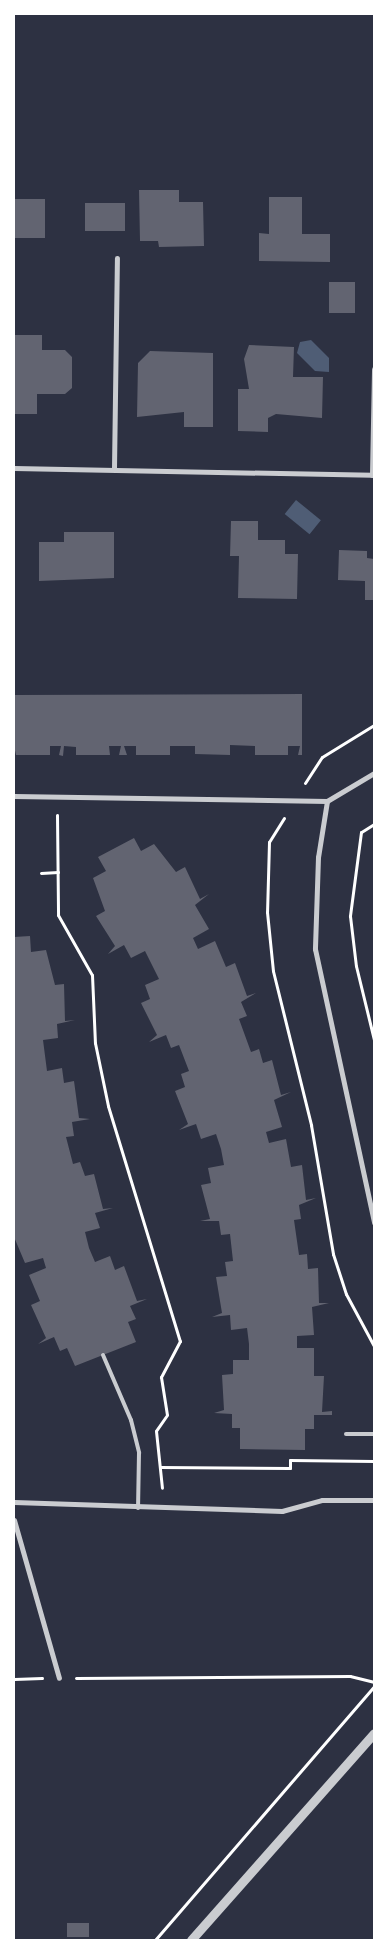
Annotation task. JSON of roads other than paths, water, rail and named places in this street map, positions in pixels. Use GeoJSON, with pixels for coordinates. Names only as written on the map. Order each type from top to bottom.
{"type":"FeatureCollection","features":[{"type":"Feature","properties":{"kind":"street"},"geometry":{"type":"LineString","coordinates":[[114,468],[116,258]]}},
{"type":"Feature","properties":{"kind":"street"},"geometry":{"type":"LineString","coordinates":[[14,468],[114,468],[373,476],[374,368]]}},
{"type":"Feature","properties":{"kind":"street"},"geometry":{"type":"LineString","coordinates":[[14,796],[327,801],[374,773]]}},
{"type":"Feature","properties":{"kind":"street"},"geometry":{"type":"LineString","coordinates":[[327,801],[318,857],[315,949],[374,1223]]}},
{"type":"Feature","properties":{"kind":"street"},"geometry":{"type":"LineString","coordinates":[[14,1502],[164,1509],[291,1510],[322,1500],[374,1500]]}},
{"type":"Feature","properties":{"kind":"street"},"geometry":{"type":"LineString","coordinates":[[14,1520],[59,1678]]}},
{"type":"Feature","properties":{"kind":"street"},"geometry":{"type":"LineString","coordinates":[[192,1940],[374,1733]]}},
{"type":"Feature","properties":{"kind":"lane"},"geometry":{"type":"LineString","coordinates":[[103,1355],[133,1428],[139,1453],[138,1508]]}},
{"type":"Feature","properties":{"kind":"lane"},"geometry":{"type":"LineString","coordinates":[[346,1434],[374,1434]]}},
{"type":"Feature","properties":{"kind":"water"},"geometry":{"type":"Polygon","coordinates":[[[311,340],[329,358],[329,372],[315,371],[297,353],[300,342],[311,340]]]}},
{"type":"Feature","properties":{"kind":"water"},"geometry":{"type":"Polygon","coordinates":[[[296,500],[321,520],[310,534],[285,514],[296,500]]]}}]}
